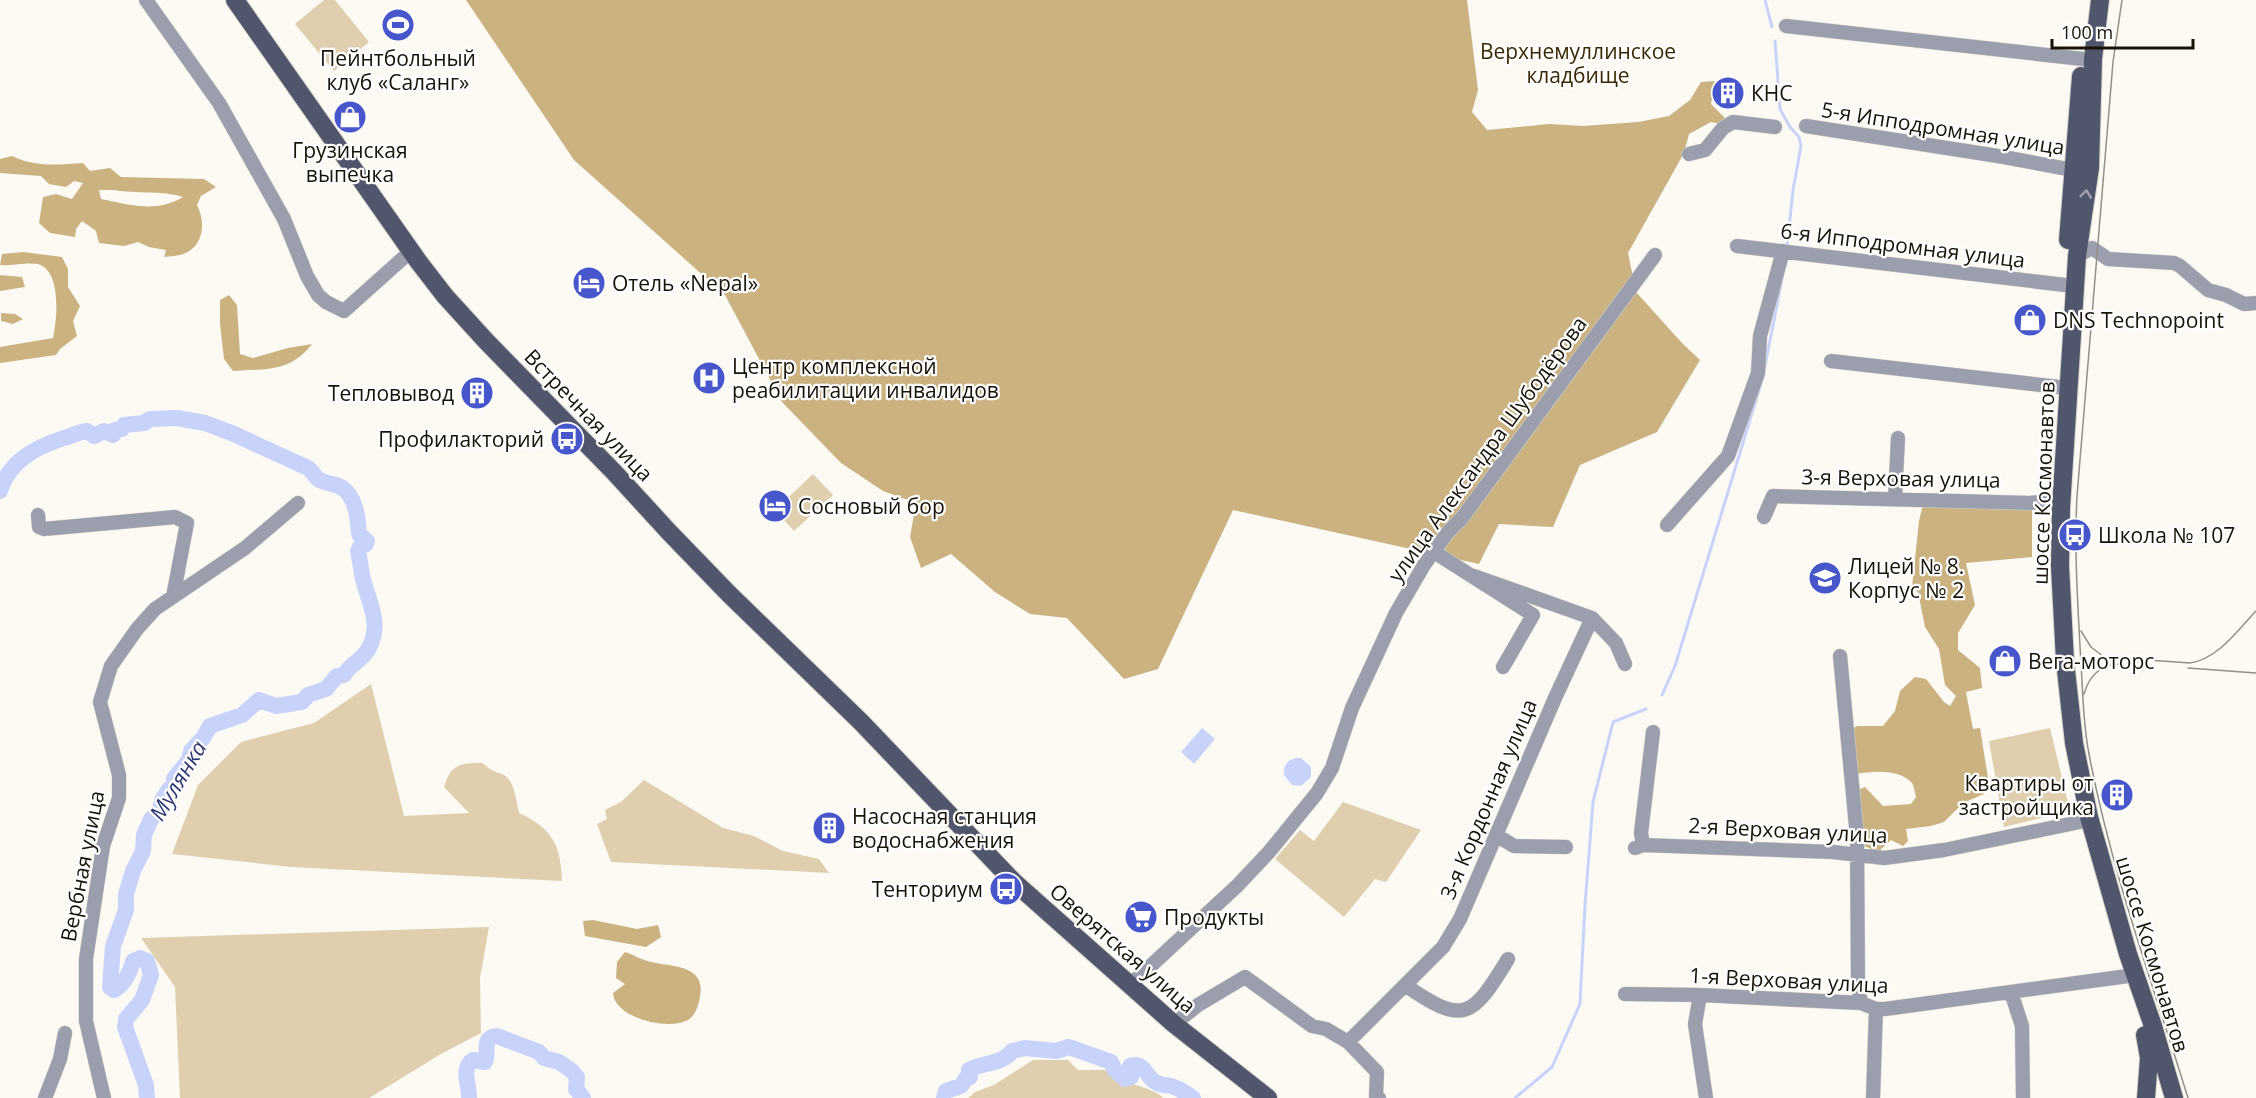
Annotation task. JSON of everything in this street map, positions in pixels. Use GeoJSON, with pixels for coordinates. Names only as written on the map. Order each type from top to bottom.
{"type":"FeatureCollection","features":[{"type":"Feature","properties":{"kind":"main road","name":"Встречная улица"},"geometry":{"type":"LineString","coordinates":[[235,0],[445,296],[721,586],[861,722],[956,823]]}},
{"type":"Feature","properties":{"kind":"main road","name":"шоссе Космонавтов"},"geometry":{"type":"LineString","coordinates":[[2090,0],[2073,170],[2051,501],[2056,670],[2066,756],[2080,822],[2148,1044],[2149,1072],[2146,1098]]}},
{"type":"Feature","properties":{"kind":"main road","name":"шоссе Космонавтов"},"geometry":{"type":"LineString","coordinates":[[2100,0],[2093,59],[2090,168],[2077,256],[2060,543],[2067,687],[2074,743],[2089,817],[2125,944],[2174,1098]]}},
{"type":"Feature","properties":{"kind":"main road","name":"Оверятская улица"},"geometry":{"type":"LineString","coordinates":[[956,823],[1014,882],[1174,1024],[1268,1098]]}},
{"type":"Feature","properties":{"kind":"street"},"geometry":{"type":"LineString","coordinates":[[146,0],[219,103],[284,219],[307,276],[318,295],[344,311],[411,251]]}},
{"type":"Feature","properties":{"kind":"street"},"geometry":{"type":"LineString","coordinates":[[1786,26],[2083,59]]}},
{"type":"Feature","properties":{"kind":"street"},"geometry":{"type":"LineString","coordinates":[[1689,154],[1704,150],[1723,128],[1733,122],[1775,127]]}},
{"type":"Feature","properties":{"kind":"street","name":"5-я Ипподромная улица"},"geometry":{"type":"LineString","coordinates":[[1806,126],[2073,170]]}},
{"type":"Feature","properties":{"kind":"street","name":"6-я Ипподромная улица"},"geometry":{"type":"LineString","coordinates":[[1737,246],[2065,285]]}},
{"type":"Feature","properties":{"kind":"street"},"geometry":{"type":"LineString","coordinates":[[2077,256],[2092,248],[2108,259],[2174,263],[2208,290],[2226,295],[2244,304],[2256,303]]}},
{"type":"Feature","properties":{"kind":"street"},"geometry":{"type":"LineString","coordinates":[[1667,525],[1728,456],[1758,373],[1760,336],[1777,250]]}},
{"type":"Feature","properties":{"kind":"street","name":"улица Александра Шубодёрова"},"geometry":{"type":"LineString","coordinates":[[1130,985],[1242,882],[1317,793],[1332,768],[1352,708],[1396,613],[1434,552],[1448,531],[1462,518],[1655,255]]}},
{"type":"Feature","properties":{"kind":"street"},"geometry":{"type":"LineString","coordinates":[[1830,362],[2059,387]]}},
{"type":"Feature","properties":{"kind":"street"},"geometry":{"type":"LineString","coordinates":[[1895,498],[1898,438]]}},
{"type":"Feature","properties":{"kind":"street","name":"3-я Верховая улица"},"geometry":{"type":"LineString","coordinates":[[1764,517],[1773,496],[2030,503],[2051,501]]}},
{"type":"Feature","properties":{"kind":"street","name":"Вербная улица"},"geometry":{"type":"LineString","coordinates":[[104,1098],[86,1021],[86,959],[103,846],[118,798],[119,775],[100,702],[111,666],[154,609],[245,548],[298,503]]}},
{"type":"Feature","properties":{"kind":"street"},"geometry":{"type":"LineString","coordinates":[[38,515],[39,526],[44,529],[175,517],[187,523],[173,597]]}},
{"type":"Feature","properties":{"kind":"street"},"geometry":{"type":"LineString","coordinates":[[1434,552],[1533,615],[1503,667]]}},
{"type":"Feature","properties":{"kind":"street"},"geometry":{"type":"LineString","coordinates":[[1474,576],[1592,618],[1616,643],[1625,664]]}},
{"type":"Feature","properties":{"kind":"street","name":"3-я Кордонная улица"},"geometry":{"type":"LineString","coordinates":[[1348,1042],[1443,947],[1460,919],[1592,618]]}},
{"type":"Feature","properties":{"kind":"street"},"geometry":{"type":"LineString","coordinates":[[1840,656],[1857,837],[1858,985],[1861,1003]]}},
{"type":"Feature","properties":{"kind":"street","name":"2-я Верховая улица"},"geometry":{"type":"LineString","coordinates":[[1653,732],[1639,847],[1833,852],[1884,858],[1944,850],[2080,822]]}},
{"type":"Feature","properties":{"kind":"street"},"geometry":{"type":"LineString","coordinates":[[1496,835],[1514,846],[1566,847]]}},
{"type":"Feature","properties":{"kind":"street"},"geometry":{"type":"LineString","coordinates":[[1405,986],[1437,1006],[1452,1012],[1469,1009],[1488,992],[1508,959]]}},
{"type":"Feature","properties":{"kind":"street","name":"1-я Верховая улица"},"geometry":{"type":"LineString","coordinates":[[1625,994],[1700,995],[1861,1003],[1876,1009],[2128,976]]}},
{"type":"Feature","properties":{"kind":"street"},"geometry":{"type":"LineString","coordinates":[[1174,1024],[1198,1005],[1245,977],[1312,1026],[1326,1029],[1348,1042],[1377,1072],[1376,1096],[1379,1098]]}},
{"type":"Feature","properties":{"kind":"street"},"geometry":{"type":"LineString","coordinates":[[2011,992],[2022,1026],[2023,1098]]}},
{"type":"Feature","properties":{"kind":"street"},"geometry":{"type":"LineString","coordinates":[[1700,995],[1695,1024],[1706,1098]]}},
{"type":"Feature","properties":{"kind":"street"},"geometry":{"type":"LineString","coordinates":[[1873,1098],[1876,1009]]}},
{"type":"Feature","properties":{"kind":"street"},"geometry":{"type":"LineString","coordinates":[[45,1098],[60,1059],[65,1033]]}},
{"type":"Feature","properties":{"kind":"shaded area"},"geometry":{"type":"Polygon","coordinates":[[[324,0],[335,0],[369,42],[334,71],[295,24],[324,0]]]}},
{"type":"Feature","properties":{"kind":"shaded area"},"geometry":{"type":"Polygon","coordinates":[[[466,0],[1467,0],[1478,90],[1472,112],[1487,130],[1549,124],[1583,126],[1638,122],[1669,116],[1690,100],[1701,82],[1715,81],[1711,104],[1725,118],[1720,124],[1711,122],[1689,134],[1684,153],[1628,253],[1636,292],[1700,360],[1657,432],[1580,465],[1553,527],[1499,524],[1479,564],[1233,510],[1158,669],[1124,679],[1067,618],[1030,614],[995,592],[951,554],[921,568],[910,537],[916,503],[883,491],[841,463],[782,402],[725,295],[574,160],[466,0]]]}},
{"type":"Feature","properties":{"kind":"shaded area"},"geometry":{"type":"Polygon","coordinates":[[[12,156],[38,164],[83,163],[90,171],[110,168],[121,177],[204,179],[216,187],[201,196],[197,205],[202,226],[195,246],[183,254],[164,257],[166,250],[138,242],[124,246],[99,243],[96,231],[82,221],[76,229],[75,237],[50,233],[39,223],[43,197],[56,194],[72,199],[83,183],[74,181],[66,187],[49,184],[41,176],[0,173],[0,159],[12,156]],[[99,190],[101,199],[143,206],[163,205],[183,197],[166,194],[99,190]]]}},
{"type":"Feature","properties":{"kind":"shaded area"},"geometry":{"type":"Polygon","coordinates":[[[23,252],[62,257],[68,269],[68,287],[80,306],[73,321],[77,336],[56,355],[0,363],[0,347],[53,338],[56,297],[51,276],[46,268],[38,264],[0,265],[2,254],[23,252]]]}},
{"type":"Feature","properties":{"kind":"shaded area"},"geometry":{"type":"Polygon","coordinates":[[[0,275],[22,277],[25,287],[0,291],[0,275]]]}},
{"type":"Feature","properties":{"kind":"shaded area"},"geometry":{"type":"Polygon","coordinates":[[[229,295],[237,305],[240,354],[253,358],[312,344],[295,360],[286,364],[267,369],[233,371],[224,359],[220,324],[220,300],[229,295]]]}},
{"type":"Feature","properties":{"kind":"shaded area"},"geometry":{"type":"Polygon","coordinates":[[[1,313],[15,314],[23,319],[13,324],[1,321],[1,313]]]}},
{"type":"Feature","properties":{"kind":"shaded area"},"geometry":{"type":"Polygon","coordinates":[[[813,474],[833,495],[794,531],[775,510],[813,474]]]}},
{"type":"Feature","properties":{"kind":"shaded area"},"geometry":{"type":"Polygon","coordinates":[[[1923,504],[2032,509],[2032,557],[1966,563],[1975,605],[1958,633],[1958,650],[1980,668],[1982,688],[1966,692],[1973,729],[1980,728],[1988,778],[1984,794],[1963,803],[1944,822],[1906,829],[1908,841],[1903,846],[1891,840],[1878,852],[1862,845],[1856,791],[1865,787],[1883,806],[1911,804],[1916,797],[1912,783],[1900,775],[1878,772],[1857,774],[1852,729],[1857,726],[1883,726],[1895,711],[1900,691],[1915,677],[1926,679],[1944,702],[1950,706],[1956,696],[1945,685],[1939,649],[1925,627],[1918,592],[1912,587],[1923,504]]]}},
{"type":"Feature","properties":{"kind":"shaded area"},"geometry":{"type":"Polygon","coordinates":[[[371,684],[404,816],[469,813],[444,787],[453,769],[457,766],[482,763],[510,781],[519,813],[540,825],[552,839],[560,857],[562,881],[292,867],[172,854],[198,785],[241,742],[314,723],[371,684]]]}},
{"type":"Feature","properties":{"kind":"shaded area"},"geometry":{"type":"Polygon","coordinates":[[[2050,728],[2070,811],[2004,827],[1989,741],[2050,728]]]}},
{"type":"Feature","properties":{"kind":"shaded area"},"geometry":{"type":"Polygon","coordinates":[[[644,780],[723,828],[754,836],[783,851],[819,859],[829,873],[611,862],[597,824],[607,819],[605,810],[621,802],[644,780]]]}},
{"type":"Feature","properties":{"kind":"shaded area"},"geometry":{"type":"Polygon","coordinates":[[[1343,802],[1421,830],[1386,882],[1375,879],[1344,917],[1275,859],[1300,830],[1314,841],[1343,802]]]}},
{"type":"Feature","properties":{"kind":"shaded area"},"geometry":{"type":"Polygon","coordinates":[[[593,920],[637,929],[658,925],[661,937],[646,947],[585,936],[583,921],[593,920]]]}},
{"type":"Feature","properties":{"kind":"shaded area"},"geometry":{"type":"Polygon","coordinates":[[[489,927],[480,978],[481,1033],[441,1054],[369,1098],[180,1098],[175,987],[141,938],[489,927]]]}},
{"type":"Feature","properties":{"kind":"shaded area"},"geometry":{"type":"Polygon","coordinates":[[[625,952],[648,961],[686,969],[698,978],[701,986],[700,996],[698,1006],[691,1018],[679,1023],[656,1023],[622,1009],[613,993],[625,984],[616,978],[617,962],[625,952]]]}},
{"type":"Feature","properties":{"kind":"shaded area"},"geometry":{"type":"Polygon","coordinates":[[[1033,1060],[1068,1060],[1078,1070],[1106,1070],[1120,1079],[1152,1091],[1163,1098],[968,1098],[975,1092],[994,1085],[1033,1060]]]}},
{"type":"Feature","properties":{"kind":"water"},"geometry":{"type":"Polygon","coordinates":[[[1202,728],[1215,739],[1194,764],[1181,752],[1202,728]]]}},
{"type":"Feature","properties":{"kind":"water"},"geometry":{"type":"Polygon","coordinates":[[[1296,758],[1301,758],[1311,767],[1311,777],[1301,786],[1292,785],[1284,775],[1286,764],[1296,758]]]}},
{"type":"Feature","properties":{"kind":"waterway"},"geometry":{"type":"LineString","coordinates":[[1765,0],[1772,27]]}},
{"type":"Feature","properties":{"kind":"waterway"},"geometry":{"type":"LineString","coordinates":[[1775,41],[1780,109],[1790,127],[1799,137],[1801,146],[1793,190],[1787,247]]}},
{"type":"Feature","properties":{"kind":"waterway"},"geometry":{"type":"LineString","coordinates":[[1764,371],[1783,274]]}},
{"type":"Feature","properties":{"kind":"waterway"},"geometry":{"type":"LineString","coordinates":[[1662,695],[1675,666],[1763,377]]}},
{"type":"Feature","properties":{"kind":"waterway","name":"Мулянка"},"geometry":{"type":"LineString","coordinates":[[0,491],[4,480],[17,463],[34,451],[54,442],[87,431],[94,436],[104,431],[113,435],[115,430],[122,429],[124,425],[144,423],[150,419],[177,418],[205,423],[234,434],[308,468],[321,481],[341,487],[353,502],[359,534],[367,541],[358,551],[374,622],[373,639],[366,652],[344,675],[337,676],[326,689],[308,695],[302,702],[276,706],[259,700],[242,715],[210,726],[174,779],[176,785],[169,789],[162,800],[160,811],[151,819],[144,835],[143,851],[133,871],[126,894],[126,910],[113,946],[110,987],[114,990],[124,982],[133,961],[140,958],[147,961],[151,975],[142,1000],[126,1019],[125,1027],[146,1085],[147,1098]]}},
{"type":"Feature","properties":{"kind":"waterway"},"geometry":{"type":"LineString","coordinates":[[1515,1098],[1552,1067],[1580,1004],[1593,802],[1613,722],[1646,709]]}},
{"type":"Feature","properties":{"kind":"waterway","name":"Мулянка"},"geometry":{"type":"LineString","coordinates":[[469,1098],[467,1068],[473,1060],[485,1062],[487,1042],[497,1036],[539,1052],[544,1058],[559,1062],[572,1071],[577,1077],[576,1089],[583,1098]]}},
{"type":"Feature","properties":{"kind":"waterway","name":"Мулянка"},"geometry":{"type":"LineString","coordinates":[[944,1098],[946,1091],[961,1086],[966,1078],[970,1077],[969,1070],[1003,1059],[1012,1051],[1025,1048],[1056,1051],[1069,1047],[1111,1062],[1114,1069],[1125,1079],[1131,1077],[1130,1066],[1139,1066],[1153,1081],[1177,1088],[1193,1098]]}},
{"type":"Feature","properties":{"kind":"tram line"},"geometry":{"type":"LineString","coordinates":[[2122,0],[2113,62],[2077,496],[2077,580],[2083,709],[2089,754],[2109,841],[2188,1098]]}},
{"type":"Feature","properties":{"kind":"tram line"},"geometry":{"type":"LineString","coordinates":[[2081,631],[2091,647],[2104,657],[2190,663],[2210,656],[2218,650],[2256,611]]}},
{"type":"Feature","properties":{"kind":"tram line"},"geometry":{"type":"LineString","coordinates":[[2084,694],[2089,682],[2097,672],[2107,666],[2120,664]]}},
{"type":"Feature","properties":{"kind":"tram line"},"geometry":{"type":"LineString","coordinates":[[2188,668],[2256,673]]}},
{"type":"Feature","properties":{"kind":"place","name":"Пейнтбольный клуб «Саланг»"},"geometry":{"type":"Point","coordinates":[398,25]}},
{"type":"Feature","properties":{"kind":"place","name":"КНС"},"geometry":{"type":"Point","coordinates":[1728,93]}},
{"type":"Feature","properties":{"kind":"place","name":"Грузинская выпечка"},"geometry":{"type":"Point","coordinates":[350,117]}},
{"type":"Feature","properties":{"kind":"place","name":"Отель «Nepal»"},"geometry":{"type":"Point","coordinates":[589,283]}},
{"type":"Feature","properties":{"kind":"place","name":"DNS Technopoint"},"geometry":{"type":"Point","coordinates":[2030,320]}},
{"type":"Feature","properties":{"kind":"place","name":"Центр комплексной реабилитации инвалидов"},"geometry":{"type":"Point","coordinates":[709,378]}},
{"type":"Feature","properties":{"kind":"place","name":"Тепловывод"},"geometry":{"type":"Point","coordinates":[477,393]}},
{"type":"Feature","properties":{"kind":"place","name":"Профилакторий"},"geometry":{"type":"Point","coordinates":[567,439]}},
{"type":"Feature","properties":{"kind":"place","name":"Сосновый бор"},"geometry":{"type":"Point","coordinates":[775,506]}},
{"type":"Feature","properties":{"kind":"place","name":"Школа № 107"},"geometry":{"type":"Point","coordinates":[2075,535]}},
{"type":"Feature","properties":{"kind":"place","name":"Лицей № 8. Корпус № 2"},"geometry":{"type":"Point","coordinates":[1825,578]}},
{"type":"Feature","properties":{"kind":"place","name":"Вега-моторс"},"geometry":{"type":"Point","coordinates":[2005,661]}},
{"type":"Feature","properties":{"kind":"place","name":"Квартиры от застройщика"},"geometry":{"type":"Point","coordinates":[2117,795]}},
{"type":"Feature","properties":{"kind":"place","name":"Насосная станция водоснабжения"},"geometry":{"type":"Point","coordinates":[829,828]}},
{"type":"Feature","properties":{"kind":"place","name":"Тенториум"},"geometry":{"type":"Point","coordinates":[1006,889]}},
{"type":"Feature","properties":{"kind":"place","name":"Пpoдукты"},"geometry":{"type":"Point","coordinates":[1141,917]}},
{"type":"Feature","properties":{"kind":"park label","name":"Верхнемуллинское кладбище"},"geometry":{"type":"Point","coordinates":[1578,63]}}]}
